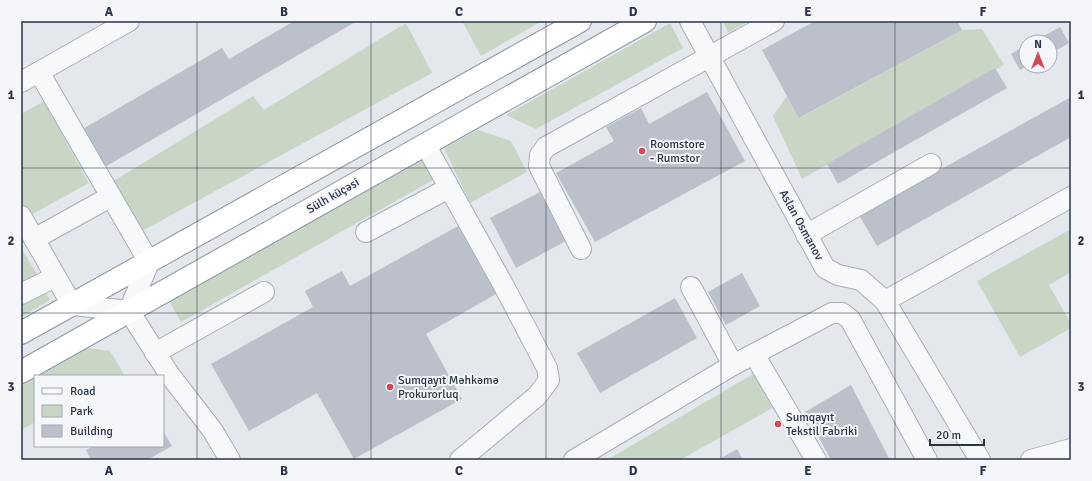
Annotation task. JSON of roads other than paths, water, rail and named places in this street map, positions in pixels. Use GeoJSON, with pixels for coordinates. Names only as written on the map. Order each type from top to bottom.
{"type":"FeatureCollection","features":[{"type":"Feature","properties":{"kind":"highway"},"geometry":{"type":"LineString","coordinates":[[21,333],[580,21]]}},
{"type":"Feature","properties":{"kind":"highway","name":"Sülh küçəsi"},"geometry":{"type":"LineString","coordinates":[[21,372],[645,21]]}},
{"type":"Feature","properties":{"kind":"highway"},"geometry":{"type":"LineString","coordinates":[[112,283],[129,311]]}},
{"type":"Feature","properties":{"kind":"street"},"geometry":{"type":"LineString","coordinates":[[21,82],[129,21]]}},
{"type":"Feature","properties":{"kind":"street","name":"Aslan Osmanov"},"geometry":{"type":"LineString","coordinates":[[690,21],[825,268],[838,275],[861,280],[885,301],[980,460]]}},
{"type":"Feature","properties":{"kind":"street"},"geometry":{"type":"LineString","coordinates":[[581,249],[539,166],[540,155],[546,147],[774,21]]}},
{"type":"Feature","properties":{"kind":"street"},"geometry":{"type":"LineString","coordinates":[[39,72],[149,262],[129,311]]}},
{"type":"Feature","properties":{"kind":"street"},"geometry":{"type":"LineString","coordinates":[[425,144],[505,288],[547,368],[549,380],[537,396],[460,460]]}},
{"type":"Feature","properties":{"kind":"street"},"geometry":{"type":"LineString","coordinates":[[806,235],[931,164]]}},
{"type":"Feature","properties":{"kind":"street"},"geometry":{"type":"LineString","coordinates":[[366,232],[449,188]]}},
{"type":"Feature","properties":{"kind":"street"},"geometry":{"type":"LineString","coordinates":[[34,239],[110,197]]}},
{"type":"Feature","properties":{"kind":"street"},"geometry":{"type":"LineString","coordinates":[[885,301],[1071,197]]}},
{"type":"Feature","properties":{"kind":"street"},"geometry":{"type":"LineString","coordinates":[[21,216],[72,305],[129,311]]}},
{"type":"Feature","properties":{"kind":"street"},"geometry":{"type":"LineString","coordinates":[[21,294],[55,277]]}},
{"type":"Feature","properties":{"kind":"street"},"geometry":{"type":"LineString","coordinates":[[691,287],[733,365]]}},
{"type":"Feature","properties":{"kind":"street"},"geometry":{"type":"LineString","coordinates":[[155,353],[264,292]]}},
{"type":"Feature","properties":{"kind":"street"},"geometry":{"type":"LineString","coordinates":[[129,311],[155,353],[166,376],[213,431],[230,460]]}},
{"type":"Feature","properties":{"kind":"street"},"geometry":{"type":"LineString","coordinates":[[574,460],[733,365],[826,314],[842,313],[850,319],[927,460]]}},
{"type":"Feature","properties":{"kind":"street"},"geometry":{"type":"LineString","coordinates":[[754,354],[816,460]]}},
{"type":"Feature","properties":{"kind":"street"},"geometry":{"type":"LineString","coordinates":[[1031,460],[1071,449]]}},
{"type":"Feature","properties":{"kind":"place","name":"Roomstore - Rumstor"},"geometry":{"type":"Point","coordinates":[642,151]}},
{"type":"Feature","properties":{"kind":"place","name":"Sumqayıt Məhkəmə Prokurorluq"},"geometry":{"type":"Point","coordinates":[390,387]}},
{"type":"Feature","properties":{"kind":"place","name":"Sumqayıt Tekstil Fabriki"},"geometry":{"type":"Point","coordinates":[778,424]}}]}
